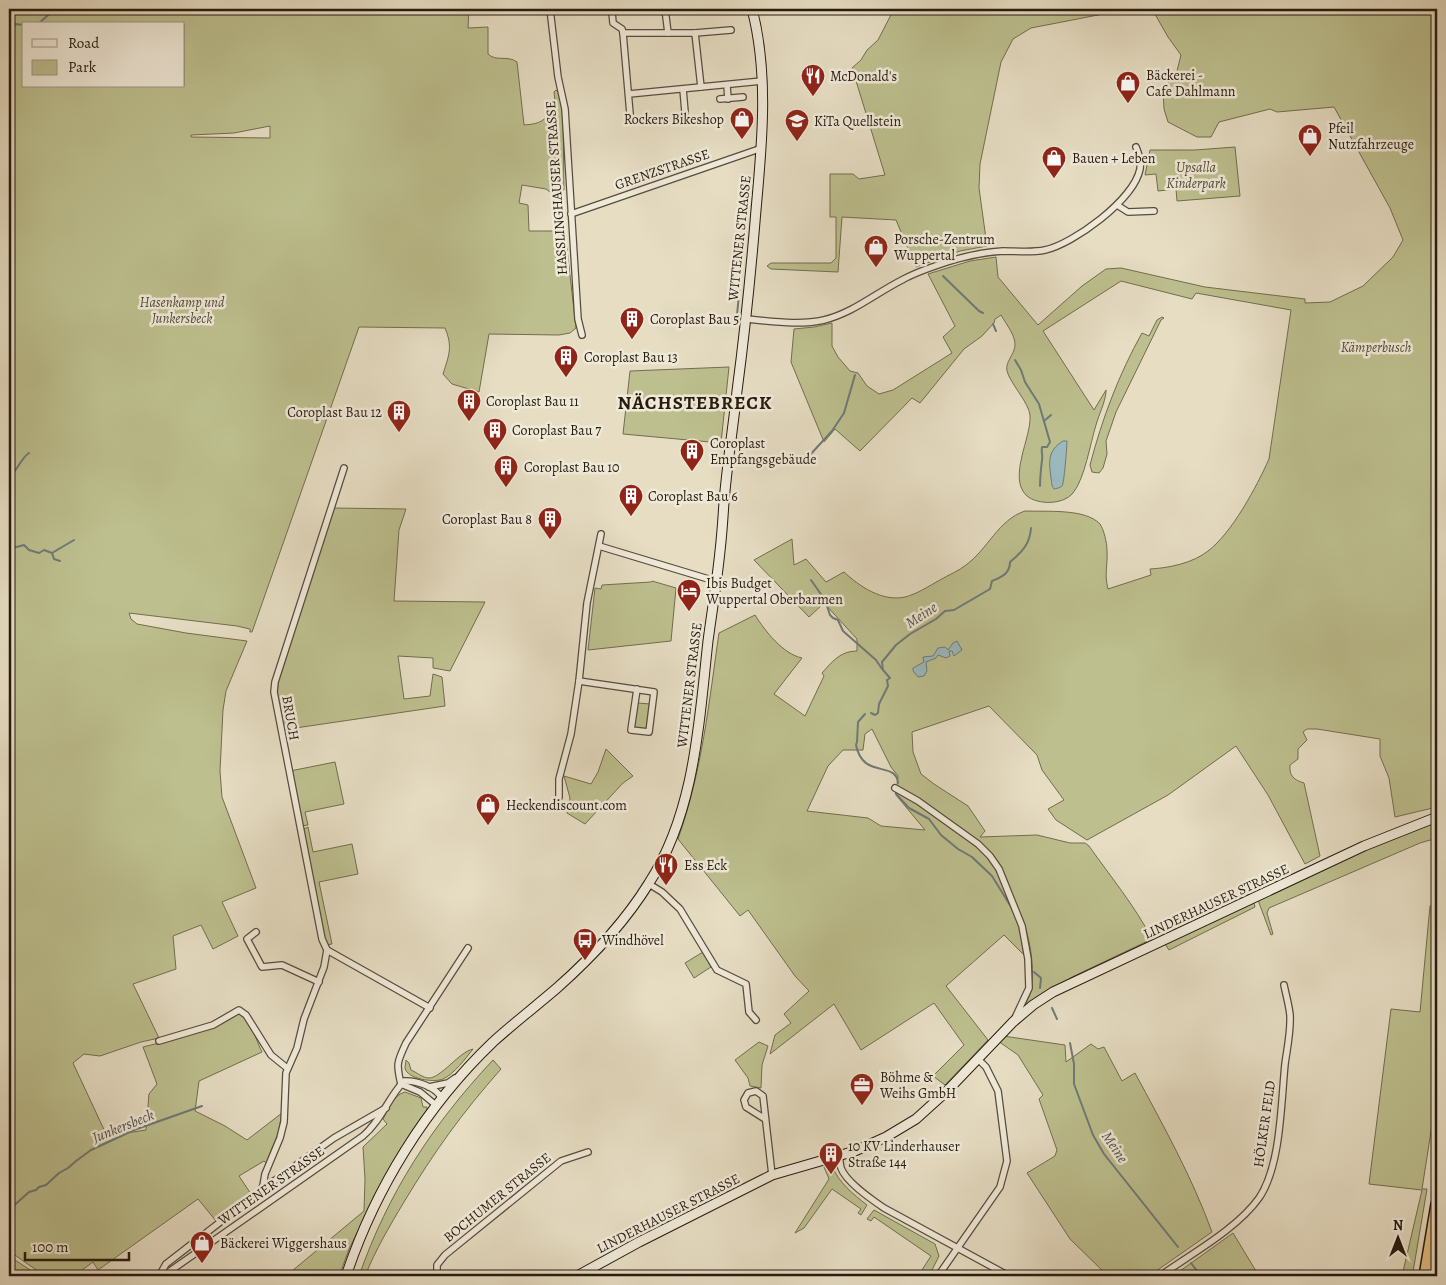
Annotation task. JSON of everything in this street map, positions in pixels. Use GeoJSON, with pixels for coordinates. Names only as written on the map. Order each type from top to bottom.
{"type":"FeatureCollection","features":[{"type":"Feature","properties":{"kind":"highway"},"geometry":{"type":"LineString","coordinates":[[1425,1276],[1437,1204]]}},
{"type":"Feature","properties":{"kind":"main road","name":"WITTENER STRASSE"},"geometry":{"type":"LineString","coordinates":[[346,1276],[369,1218],[387,1182],[414,1138],[464,1073],[495,1040],[577,970],[630,911],[649,884],[676,827],[690,776],[720,553],[762,148],[762,81],[757,30],[752,9]]}},
{"type":"Feature","properties":{"kind":"main road","name":"LINDERHAUSER STRASSE"},"geometry":{"type":"LineString","coordinates":[[577,1276],[639,1242],[772,1175],[839,1156],[872,1144],[916,1119],[947,1091],[1013,1022],[1033,1005],[1053,992],[1364,846],[1437,817]]}},
{"type":"Feature","properties":{"kind":"street","name":"HASSLINGHAUSER STRASSE"},"geometry":{"type":"LineString","coordinates":[[550,9],[558,77],[565,109],[578,320],[582,335]]}},
{"type":"Feature","properties":{"kind":"street"},"geometry":{"type":"LineString","coordinates":[[666,9],[668,33]]}},
{"type":"Feature","properties":{"kind":"street"},"geometry":{"type":"LineString","coordinates":[[612,12],[614,23],[622,29],[623,33],[630,114]]}},
{"type":"Feature","properties":{"kind":"street"},"geometry":{"type":"LineString","coordinates":[[623,33],[695,33],[731,30]]}},
{"type":"Feature","properties":{"kind":"street"},"geometry":{"type":"LineString","coordinates":[[695,33],[701,87]]}},
{"type":"Feature","properties":{"kind":"street"},"geometry":{"type":"LineString","coordinates":[[629,94],[762,81]]}},
{"type":"Feature","properties":{"kind":"street"},"geometry":{"type":"LineString","coordinates":[[726,85],[728,99]]}},
{"type":"Feature","properties":{"kind":"street"},"geometry":{"type":"LineString","coordinates":[[683,89],[685,112]]}},
{"type":"Feature","properties":{"kind":"street"},"geometry":{"type":"LineString","coordinates":[[720,99],[743,97]]}},
{"type":"Feature","properties":{"kind":"street"},"geometry":{"type":"LineString","coordinates":[[745,319],[805,323],[830,318],[850,310],[915,274],[956,260],[980,254],[1004,251],[1042,251],[1056,247],[1073,238],[1117,205],[1130,190],[1140,168],[1140,157],[1136,147]]}},
{"type":"Feature","properties":{"kind":"street","name":"GRENZSTRASSE"},"geometry":{"type":"LineString","coordinates":[[571,214],[762,148]]}},
{"type":"Feature","properties":{"kind":"street"},"geometry":{"type":"LineString","coordinates":[[1117,205],[1128,212],[1154,211]]}},
{"type":"Feature","properties":{"kind":"street","name":"BRUCH"},"geometry":{"type":"LineString","coordinates":[[327,950],[320,929],[274,692],[275,682],[344,468]]}},
{"type":"Feature","properties":{"kind":"street"},"geometry":{"type":"LineString","coordinates":[[559,798],[559,779],[571,734],[579,681],[587,602],[601,534]]}},
{"type":"Feature","properties":{"kind":"street"},"geometry":{"type":"LineString","coordinates":[[599,546],[715,581]]}},
{"type":"Feature","properties":{"kind":"street"},"geometry":{"type":"LineString","coordinates":[[579,681],[637,689],[654,692],[649,732],[631,730],[637,689]]}},
{"type":"Feature","properties":{"kind":"street","name":"LINDERHAUSER STRASSE"},"geometry":{"type":"LineString","coordinates":[[894,788],[918,801],[978,844],[990,856],[998,869],[1022,926],[1029,969],[1029,988],[1013,1022]]}},
{"type":"Feature","properties":{"kind":"street"},"geometry":{"type":"LineString","coordinates":[[649,884],[662,892],[680,909],[717,970],[746,984],[749,1012],[756,1020]]}},
{"type":"Feature","properties":{"kind":"street"},"geometry":{"type":"LineString","coordinates":[[256,932],[247,939],[262,967],[282,965],[319,982]]}},
{"type":"Feature","properties":{"kind":"street"},"geometry":{"type":"LineString","coordinates":[[428,1087],[438,1093],[440,1097],[439,1104],[420,1092],[401,1084],[397,1068],[399,1058],[406,1043],[468,948]]}},
{"type":"Feature","properties":{"kind":"street"},"geometry":{"type":"LineString","coordinates":[[159,1276],[166,1264],[259,1192],[263,1186],[264,1174],[280,1138],[284,1122],[287,1068],[297,1048],[304,1019],[324,967],[327,950],[430,1008]]}},
{"type":"Feature","properties":{"kind":"street","name":"HÖLKER FELD"},"geometry":{"type":"LineString","coordinates":[[1160,1276],[1240,1218],[1260,1197],[1268,1181],[1277,1142],[1290,1017],[1284,985]]}},
{"type":"Feature","properties":{"kind":"street"},"geometry":{"type":"LineString","coordinates":[[159,1041],[194,1032],[213,1025],[237,1011],[242,1011],[271,1055],[287,1068]]}},
{"type":"Feature","properties":{"kind":"street"},"geometry":{"type":"LineString","coordinates":[[938,1276],[1000,1187],[1007,1161],[998,1091],[986,1067],[978,1059]]}},
{"type":"Feature","properties":{"kind":"street","name":"WITTENER STRASSE"},"geometry":{"type":"LineString","coordinates":[[163,1276],[363,1136],[377,1122],[396,1088],[404,1081],[407,1080],[428,1087],[448,1083],[464,1073]]}},
{"type":"Feature","properties":{"kind":"street"},"geometry":{"type":"LineString","coordinates":[[765,1119],[746,1107],[744,1100],[748,1093],[756,1092],[762,1096],[765,1119],[772,1175]]}},
{"type":"Feature","properties":{"kind":"street","name":"WITTENER STRASSE"},"geometry":{"type":"LineString","coordinates":[[263,1186],[274,1181],[334,1138],[386,1108]]}},
{"type":"Feature","properties":{"kind":"street","name":"BOCHUMER STRASSE"},"geometry":{"type":"LineString","coordinates":[[437,1276],[437,1265],[445,1255],[561,1161],[588,1152]]}},
{"type":"Feature","properties":{"kind":"street"},"geometry":{"type":"LineString","coordinates":[[839,1156],[840,1166],[844,1173],[868,1197],[896,1216],[1008,1276]]}},
{"type":"Feature","properties":{"kind":"green space","name":"Hasenkamp und Junkersbeck"},"geometry":{"type":"Polygon","coordinates":[[[9,9],[469,9],[468,28],[488,27],[488,54],[495,58],[510,59],[517,62],[524,125],[545,119],[556,109],[554,92],[556,90],[559,93],[563,115],[564,190],[550,192],[546,189],[522,185],[519,203],[528,205],[529,231],[565,231],[576,328],[570,333],[559,335],[489,334],[479,392],[452,384],[443,374],[449,351],[449,341],[445,328],[359,327],[252,632],[250,632],[250,629],[237,626],[129,613],[131,619],[137,624],[247,641],[226,691],[223,710],[220,771],[222,797],[256,888],[222,902],[238,936],[213,949],[201,925],[173,936],[176,969],[133,984],[159,1038],[100,1056],[84,1054],[73,1063],[107,1136],[146,1130],[149,1094],[157,1084],[143,1047],[192,1033],[238,1013],[249,1024],[262,1052],[199,1081],[195,1111],[225,1126],[247,1140],[282,1113],[278,1134],[266,1163],[264,1161],[239,1176],[251,1194],[216,1221],[198,1199],[98,1270],[93,1262],[74,1276],[45,1276],[9,1251],[9,9]],[[270,126],[234,133],[191,135],[191,137],[270,138],[270,126]]]}},
{"type":"Feature","properties":{"kind":"green space"},"geometry":{"type":"Polygon","coordinates":[[[894,9],[1129,9],[1031,28],[1013,39],[1001,62],[980,164],[979,188],[987,246],[960,251],[916,267],[896,220],[842,217],[838,272],[771,269],[767,266],[771,263],[831,263],[836,258],[836,217],[830,217],[830,174],[853,174],[859,179],[885,175],[852,68],[878,40],[894,9]]]}},
{"type":"Feature","properties":{"kind":"green space","name":"Kämperbusch"},"geometry":{"type":"Polygon","coordinates":[[[1152,9],[1437,9],[1437,807],[1395,817],[1389,778],[1380,756],[1380,739],[1307,729],[1303,732],[1307,740],[1298,749],[1298,759],[1290,765],[1290,772],[1293,777],[1304,783],[1320,856],[1305,864],[1268,795],[1236,746],[1168,795],[1087,840],[1056,820],[1048,809],[1064,800],[1042,770],[1037,755],[989,706],[912,732],[913,752],[921,774],[968,806],[985,831],[980,837],[1037,835],[1070,843],[1085,843],[1130,903],[1152,939],[1072,977],[1020,1012],[1028,1000],[1032,986],[1032,959],[1029,941],[1021,916],[1019,926],[1024,955],[1004,935],[946,986],[988,1040],[945,1085],[933,1076],[964,1045],[934,1003],[861,1050],[834,1004],[770,1054],[775,1035],[791,1023],[784,1014],[809,991],[795,976],[748,910],[740,916],[678,839],[699,763],[719,633],[755,615],[769,635],[781,647],[802,658],[774,694],[805,716],[824,676],[822,673],[841,655],[857,651],[857,639],[824,603],[809,617],[754,560],[792,539],[794,565],[806,559],[826,582],[844,572],[872,592],[888,597],[905,597],[923,590],[963,567],[981,551],[1007,521],[1025,511],[1075,513],[1085,515],[1100,524],[1106,544],[1106,578],[1108,589],[1151,575],[1150,569],[1173,566],[1195,559],[1217,543],[1235,521],[1251,495],[1269,459],[1291,310],[1196,293],[1192,299],[1121,281],[1043,331],[1094,410],[1106,390],[1081,479],[1069,497],[1057,502],[1037,501],[1027,496],[1021,488],[1019,479],[1020,468],[1030,424],[1030,415],[1007,371],[1007,365],[1015,342],[1001,315],[995,319],[994,323],[982,336],[964,349],[920,403],[912,398],[860,451],[835,429],[824,442],[791,362],[794,329],[832,323],[832,346],[838,357],[850,371],[858,373],[867,386],[879,394],[893,390],[952,353],[943,337],[955,326],[928,274],[970,261],[996,257],[998,277],[1038,325],[1082,286],[1106,269],[1121,268],[1205,287],[1305,299],[1305,303],[1330,302],[1363,286],[1393,257],[1403,240],[1390,208],[1334,107],[1277,112],[1270,109],[1219,122],[1211,137],[1197,137],[1168,122],[1164,109],[1163,88],[1176,75],[1181,55],[1152,9]],[[872,729],[865,734],[863,750],[843,750],[828,766],[807,811],[868,818],[881,826],[925,830],[896,795],[898,776],[891,767],[872,729]]]}},
{"type":"Feature","properties":{"kind":"green space","name":"Upsalla Kinderpark"},"geometry":{"type":"Polygon","coordinates":[[[1235,147],[1240,196],[1177,201],[1176,189],[1158,191],[1156,174],[1145,175],[1150,150],[1195,150],[1235,147]]]}},
{"type":"Feature","properties":{"kind":"green space"},"geometry":{"type":"Polygon","coordinates":[[[1162,317],[1164,318],[1161,320],[1116,412],[1106,441],[1107,454],[1103,468],[1099,473],[1092,472],[1090,465],[1100,431],[1126,364],[1142,333],[1149,336],[1157,320],[1162,317]]]}},
{"type":"Feature","properties":{"kind":"green space"},"geometry":{"type":"Polygon","coordinates":[[[729,367],[721,443],[623,434],[630,371],[729,367]]]}},
{"type":"Feature","properties":{"kind":"green space"},"geometry":{"type":"Polygon","coordinates":[[[333,508],[406,509],[399,530],[394,601],[485,602],[450,671],[433,668],[433,658],[398,656],[404,699],[430,696],[433,674],[442,677],[445,706],[282,730],[277,698],[278,683],[333,508]]]}},
{"type":"Feature","properties":{"kind":"green space"},"geometry":{"type":"Polygon","coordinates":[[[652,581],[676,588],[671,641],[588,650],[595,588],[601,589],[602,585],[652,581]]]}},
{"type":"Feature","properties":{"kind":"green space"},"geometry":{"type":"Polygon","coordinates":[[[637,703],[651,704],[646,729],[636,729],[634,726],[637,703]]]}},
{"type":"Feature","properties":{"kind":"green space"},"geometry":{"type":"Polygon","coordinates":[[[606,749],[633,776],[623,783],[585,824],[567,813],[570,798],[564,776],[591,784],[598,772],[606,749]]]}},
{"type":"Feature","properties":{"kind":"green space"},"geometry":{"type":"Polygon","coordinates":[[[335,762],[344,804],[305,812],[308,825],[301,826],[290,771],[335,762]]]}},
{"type":"Feature","properties":{"kind":"green space"},"geometry":{"type":"Polygon","coordinates":[[[1437,822],[1437,838],[1420,843],[1269,908],[1267,913],[1273,934],[1271,935],[1258,900],[1365,850],[1437,822]]]}},
{"type":"Feature","properties":{"kind":"green space"},"geometry":{"type":"Polygon","coordinates":[[[308,827],[313,852],[352,844],[358,874],[319,882],[332,944],[326,945],[302,830],[308,827]]]}},
{"type":"Feature","properties":{"kind":"green space"},"geometry":{"type":"Polygon","coordinates":[[[1254,903],[1255,907],[1169,950],[1165,944],[1254,903]]]}},
{"type":"Feature","properties":{"kind":"green space"},"geometry":{"type":"Polygon","coordinates":[[[1437,903],[1437,1093],[1422,1189],[1427,1189],[1413,1272],[1412,1276],[1402,1276],[1422,1190],[1369,1184],[1391,1009],[1420,1012],[1430,906],[1437,903]]]}},
{"type":"Feature","properties":{"kind":"green space"},"geometry":{"type":"Polygon","coordinates":[[[703,952],[711,967],[694,978],[685,963],[703,952]]]}},
{"type":"Feature","properties":{"kind":"green space"},"geometry":{"type":"Polygon","coordinates":[[[1003,1036],[1065,1045],[1066,1062],[1091,1044],[1098,1049],[1104,1047],[1122,1081],[1135,1073],[1186,1171],[1212,1232],[1149,1276],[1108,1276],[1070,1239],[1027,1173],[1055,1156],[1057,1150],[1039,1099],[1043,1095],[1018,1055],[998,1041],[1003,1036]]]}},
{"type":"Feature","properties":{"kind":"green space"},"geometry":{"type":"Polygon","coordinates":[[[759,1042],[768,1046],[762,1065],[761,1088],[750,1086],[748,1078],[735,1060],[759,1042]]]}},
{"type":"Feature","properties":{"kind":"green space"},"geometry":{"type":"Polygon","coordinates":[[[473,1049],[455,1070],[443,1079],[434,1081],[421,1079],[411,1075],[405,1068],[406,1060],[411,1070],[424,1077],[434,1077],[462,1055],[473,1049]]]}},
{"type":"Feature","properties":{"kind":"green space"},"geometry":{"type":"Polygon","coordinates":[[[493,1060],[501,1069],[461,1117],[438,1150],[388,1229],[365,1276],[359,1276],[384,1216],[414,1161],[450,1110],[493,1060]]]}},
{"type":"Feature","properties":{"kind":"green space"},"geometry":{"type":"Polygon","coordinates":[[[405,1092],[421,1098],[423,1107],[427,1107],[426,1113],[384,1179],[350,1247],[339,1276],[286,1276],[364,1211],[363,1147],[387,1124],[383,1119],[389,1107],[397,1096],[405,1092]]]}},
{"type":"Feature","properties":{"kind":"green space"},"geometry":{"type":"Polygon","coordinates":[[[832,1166],[838,1178],[847,1188],[867,1205],[861,1215],[858,1213],[861,1209],[832,1189],[804,1228],[795,1233],[829,1179],[824,1167],[832,1166]]]}},
{"type":"Feature","properties":{"kind":"green space"},"geometry":{"type":"Polygon","coordinates":[[[874,1210],[935,1244],[939,1256],[929,1276],[918,1276],[931,1256],[874,1217],[871,1221],[867,1219],[874,1210]]]}},
{"type":"Feature","properties":{"kind":"green space"},"geometry":{"type":"Polygon","coordinates":[[[1233,1233],[1259,1276],[1185,1276],[1180,1271],[1233,1233]]]}},
{"type":"Feature","properties":{"kind":"green space"},"geometry":{"type":"Polygon","coordinates":[[[9,1256],[39,1276],[9,1276],[9,1256]]]}},
{"type":"Feature","properties":{"kind":"water"},"geometry":{"type":"Polygon","coordinates":[[[1063,441],[1067,441],[1063,484],[1061,487],[1054,489],[1050,472],[1050,457],[1054,449],[1063,441]]]}},
{"type":"Feature","properties":{"kind":"water"},"geometry":{"type":"Polygon","coordinates":[[[957,641],[962,650],[954,656],[952,651],[949,651],[950,656],[946,658],[938,655],[936,658],[926,662],[927,671],[924,676],[918,677],[913,671],[913,668],[924,662],[923,657],[933,656],[938,648],[945,647],[948,650],[957,641]]]}},
{"type":"Feature","properties":{"kind":"waterway"},"geometry":{"type":"LineString","coordinates":[[40,22],[55,9]]}},
{"type":"Feature","properties":{"kind":"waterway"},"geometry":{"type":"LineString","coordinates":[[9,31],[15,24],[22,25]]}},
{"type":"Feature","properties":{"kind":"waterway"},"geometry":{"type":"LineString","coordinates":[[737,315],[741,273]]}},
{"type":"Feature","properties":{"kind":"waterway","name":"Meine"},"geometry":{"type":"LineString","coordinates":[[943,276],[983,313]]}},
{"type":"Feature","properties":{"kind":"waterway","name":"Meine"},"geometry":{"type":"LineString","coordinates":[[993,324],[996,331]]}},
{"type":"Feature","properties":{"kind":"waterway","name":"Meine"},"geometry":{"type":"LineString","coordinates":[[1015,360],[1025,382],[1039,404],[1050,442],[1047,447],[1042,447],[1040,486]]}},
{"type":"Feature","properties":{"kind":"waterway"},"geometry":{"type":"LineString","coordinates":[[809,456],[832,431],[844,413],[855,375]]}},
{"type":"Feature","properties":{"kind":"waterway"},"geometry":{"type":"LineString","coordinates":[[1044,421],[1051,415]]}},
{"type":"Feature","properties":{"kind":"waterway"},"geometry":{"type":"LineString","coordinates":[[9,477],[29,453]]}},
{"type":"Feature","properties":{"kind":"waterway","name":"Meine"},"geometry":{"type":"LineString","coordinates":[[871,713],[875,715],[878,713],[879,704],[888,686],[887,680],[890,678],[883,670],[882,662],[896,645],[945,611],[954,610],[990,589],[992,581],[1007,572],[1010,562],[1025,547],[1031,528]]}},
{"type":"Feature","properties":{"kind":"waterway"},"geometry":{"type":"LineString","coordinates":[[9,549],[24,545],[29,550],[39,553],[44,550],[52,553],[74,540]]}},
{"type":"Feature","properties":{"kind":"waterway"},"geometry":{"type":"LineString","coordinates":[[52,553],[54,559],[60,561]]}},
{"type":"Feature","properties":{"kind":"waterway"},"geometry":{"type":"LineString","coordinates":[[811,580],[825,600],[830,615],[838,620],[843,631],[876,660],[882,669]]}},
{"type":"Feature","properties":{"kind":"waterway","name":"Meine"},"geometry":{"type":"LineString","coordinates":[[865,714],[858,722],[856,745],[860,756],[872,766],[892,772],[896,776],[898,783]]}},
{"type":"Feature","properties":{"kind":"waterway","name":"Meine"},"geometry":{"type":"LineString","coordinates":[[896,792],[909,808],[929,819],[941,835],[958,849],[972,857],[992,876],[1013,910]]}},
{"type":"Feature","properties":{"kind":"waterway","name":"Meine"},"geometry":{"type":"LineString","coordinates":[[1034,972],[1041,978],[1040,988]]}},
{"type":"Feature","properties":{"kind":"waterway","name":"Meine"},"geometry":{"type":"LineString","coordinates":[[1052,1008],[1057,1019]]}},
{"type":"Feature","properties":{"kind":"waterway","name":"Meine"},"geometry":{"type":"LineString","coordinates":[[1070,1043],[1074,1064],[1074,1084],[1093,1135],[1104,1154],[1178,1247]]}},
{"type":"Feature","properties":{"kind":"waterway","name":"Junkersbeck"},"geometry":{"type":"LineString","coordinates":[[9,1210],[29,1192],[46,1185],[91,1150],[134,1130],[202,1106]]}},
{"type":"Feature","properties":{"kind":"waterway","name":"Meine"},"geometry":{"type":"LineString","coordinates":[[1191,1263],[1201,1276]]}},
{"type":"Feature","properties":{"kind":"place","name":"McDonald's"},"geometry":{"type":"Point","coordinates":[813,97]}},
{"type":"Feature","properties":{"kind":"place","name":"Bäckerei - Cafe Dahlmann"},"geometry":{"type":"Point","coordinates":[1128,104]}},
{"type":"Feature","properties":{"kind":"place","name":"Rockers Bikeshop"},"geometry":{"type":"Point","coordinates":[742,140]}},
{"type":"Feature","properties":{"kind":"place","name":"KiTa Quellstein"},"geometry":{"type":"Point","coordinates":[797,142]}},
{"type":"Feature","properties":{"kind":"place","name":"Pfeil Nutzfahrzeuge"},"geometry":{"type":"Point","coordinates":[1310,157]}},
{"type":"Feature","properties":{"kind":"place","name":"Bauen + Leben"},"geometry":{"type":"Point","coordinates":[1054,179]}},
{"type":"Feature","properties":{"kind":"place","name":"Porsche-Zentrum Wuppertal"},"geometry":{"type":"Point","coordinates":[876,268]}},
{"type":"Feature","properties":{"kind":"place","name":"Coroplast Bau 5"},"geometry":{"type":"Point","coordinates":[632,340]}},
{"type":"Feature","properties":{"kind":"place","name":"Coroplast Bau 13"},"geometry":{"type":"Point","coordinates":[566,378]}},
{"type":"Feature","properties":{"kind":"place","name":"Coroplast Bau 11"},"geometry":{"type":"Point","coordinates":[469,422]}},
{"type":"Feature","properties":{"kind":"place","name":"Coroplast Bau 12"},"geometry":{"type":"Point","coordinates":[399,433]}},
{"type":"Feature","properties":{"kind":"place","name":"Coroplast Bau 7"},"geometry":{"type":"Point","coordinates":[495,451]}},
{"type":"Feature","properties":{"kind":"place","name":"Coroplast Empfangsgebäude"},"geometry":{"type":"Point","coordinates":[692,472]}},
{"type":"Feature","properties":{"kind":"place","name":"Coroplast Bau 10"},"geometry":{"type":"Point","coordinates":[506,488]}},
{"type":"Feature","properties":{"kind":"place","name":"Coroplast Bau 6"},"geometry":{"type":"Point","coordinates":[631,517]}},
{"type":"Feature","properties":{"kind":"place","name":"Coroplast Bau 8"},"geometry":{"type":"Point","coordinates":[550,540]}},
{"type":"Feature","properties":{"kind":"place","name":"Ibis Budget Wuppertal Oberbarmen"},"geometry":{"type":"Point","coordinates":[689,612]}},
{"type":"Feature","properties":{"kind":"place","name":"Heckendiscount.com"},"geometry":{"type":"Point","coordinates":[488,826]}},
{"type":"Feature","properties":{"kind":"place","name":"Ess Eck"},"geometry":{"type":"Point","coordinates":[666,886]}},
{"type":"Feature","properties":{"kind":"place","name":"Windhövel"},"geometry":{"type":"Point","coordinates":[585,961]}},
{"type":"Feature","properties":{"kind":"place","name":"Böhme & Weihs GmbH"},"geometry":{"type":"Point","coordinates":[862,1106]}},
{"type":"Feature","properties":{"kind":"place","name":"10 KV Linderhauser Straße 144"},"geometry":{"type":"Point","coordinates":[831,1175]}},
{"type":"Feature","properties":{"kind":"place","name":"Bäckerei Wiggershaus"},"geometry":{"type":"Point","coordinates":[202,1264]}},
{"type":"Feature","properties":{"kind":"district","name":"NÄCHSTEBRECK"},"geometry":{"type":"Point","coordinates":[695,402]}}]}
